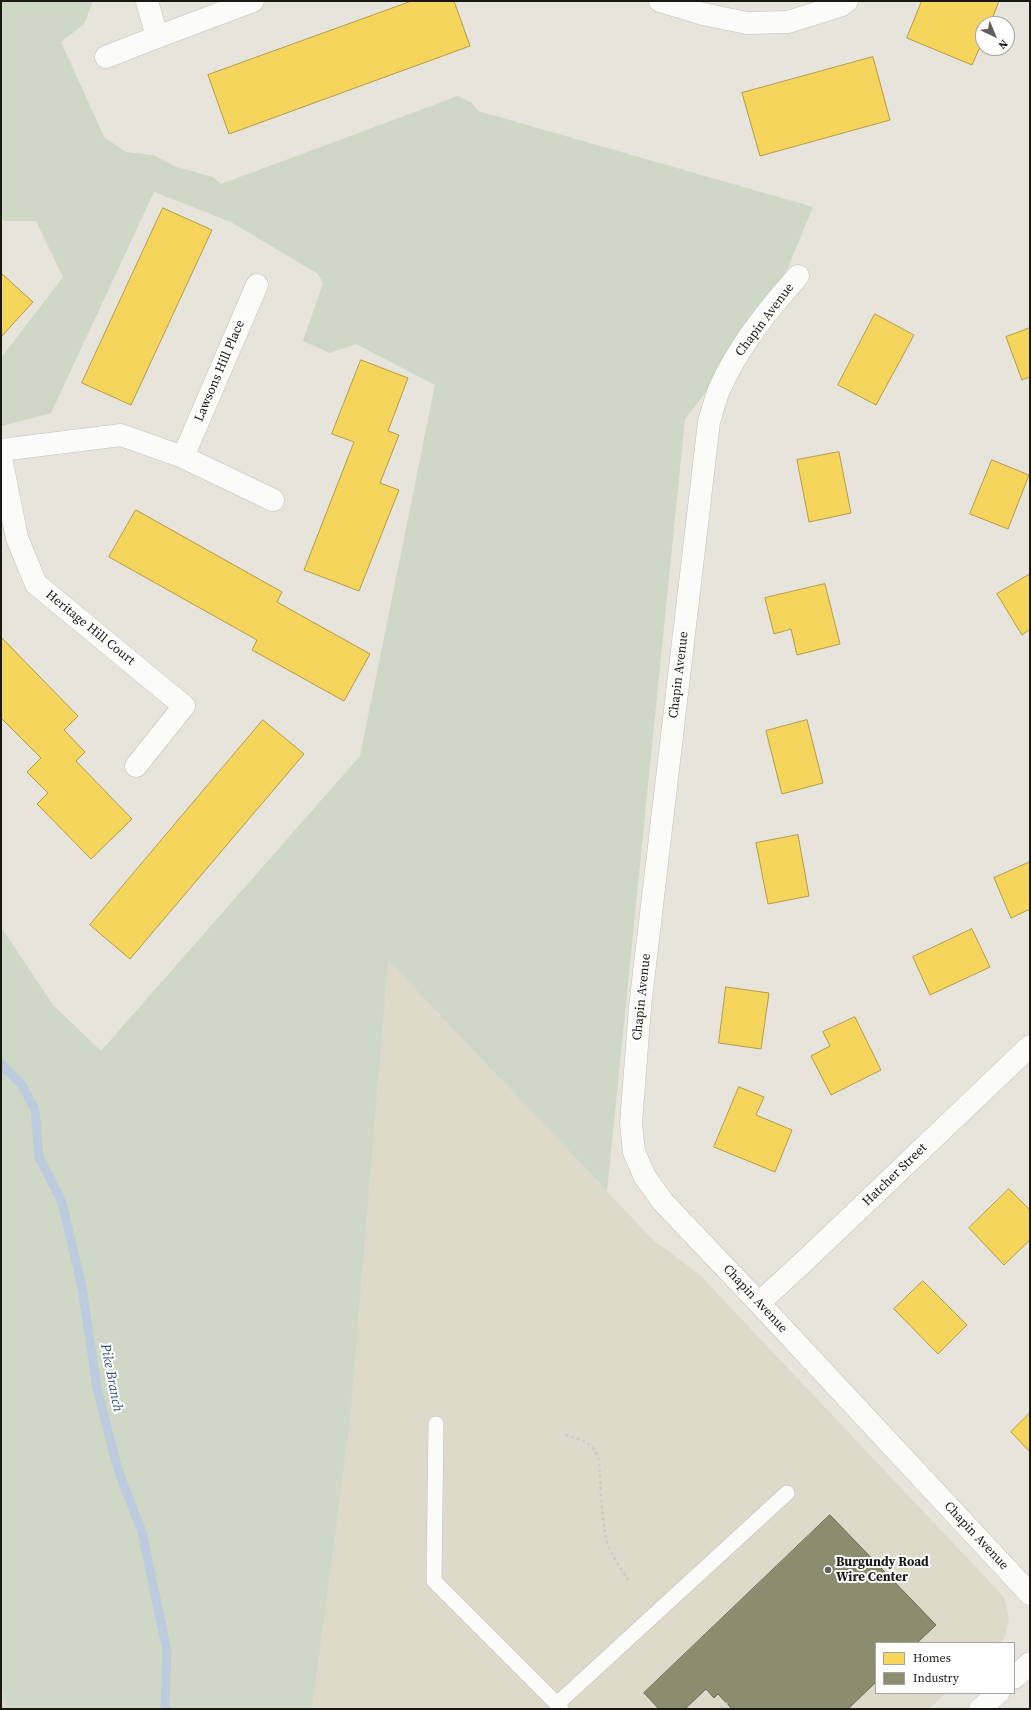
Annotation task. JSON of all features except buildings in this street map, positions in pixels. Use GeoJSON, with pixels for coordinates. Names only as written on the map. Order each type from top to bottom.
{"type":"FeatureCollection","features":[{"type":"Feature","properties":{"kind":"street"},"geometry":{"type":"LineString","coordinates":[[147,1],[157,37]]}},
{"type":"Feature","properties":{"kind":"street"},"geometry":{"type":"LineString","coordinates":[[106,57],[252,1]]}},
{"type":"Feature","properties":{"kind":"street"},"geometry":{"type":"LineString","coordinates":[[660,1],[703,14],[747,23],[788,22],[842,5],[847,1]]}},
{"type":"Feature","properties":{"kind":"street","name":"Chapin Avenue"},"geometry":{"type":"LineString","coordinates":[[798,276],[772,306],[741,347],[719,390],[709,422],[640,1006],[630,1123],[634,1152],[645,1177],[663,1202],[1030,1594]]}},
{"type":"Feature","properties":{"kind":"street","name":"Lawsons Hill Place"},"geometry":{"type":"LineString","coordinates":[[184,456],[257,286]]}},
{"type":"Feature","properties":{"kind":"street"},"geometry":{"type":"LineString","coordinates":[[1,450],[122,435],[184,456],[273,500]]}},
{"type":"Feature","properties":{"kind":"street","name":"Heritage Hill Court"},"geometry":{"type":"LineString","coordinates":[[1,458],[17,538],[36,584],[184,706],[136,766]]}},
{"type":"Feature","properties":{"kind":"street","name":"Hatcher Street"},"geometry":{"type":"LineString","coordinates":[[759,1303],[1030,1046]]}},
{"type":"Feature","properties":{"kind":"street"},"geometry":{"type":"LineString","coordinates":[[1015,1677],[1030,1663]]}},
{"type":"Feature","properties":{"kind":"street"},"geometry":{"type":"LineString","coordinates":[[980,1709],[997,1694]]}},
{"type":"Feature","properties":{"kind":"lane"},"geometry":{"type":"LineString","coordinates":[[436,1424],[434,1581],[559,1707],[787,1493]]}},
{"type":"Feature","properties":{"kind":"path"},"geometry":{"type":"LineString","coordinates":[[564,1434],[588,1443],[596,1452],[599,1461],[604,1522],[608,1543],[613,1555],[628,1580]]}},
{"type":"Feature","properties":{"kind":"path"},"geometry":{"type":"LineString","coordinates":[[721,1709],[727,1703]]}},
{"type":"Feature","properties":{"kind":"shaded area"},"geometry":{"type":"Polygon","coordinates":[[[288,853],[652,1239],[699,1274],[1004,1597],[1009,1619],[1005,1638],[1001,1642],[875,1642],[875,1694],[945,1694],[929,1709],[1,1709],[1,1179],[288,853]]]}},
{"type":"Feature","properties":{"kind":"green space"},"geometry":{"type":"Polygon","coordinates":[[[1,1],[93,1],[84,24],[61,42],[104,137],[126,152],[153,155],[176,167],[213,177],[221,184],[458,96],[472,103],[478,111],[813,207],[772,306],[685,419],[607,1191],[388,960],[350,1420],[312,1709],[8,1709],[1,1684],[1,927],[53,1005],[101,1051],[360,756],[435,385],[356,344],[330,353],[303,341],[323,283],[318,274],[231,222],[154,192],[51,413],[2,426],[1,358],[63,277],[36,221],[5,221],[1,219],[1,1]]]}},
{"type":"Feature","properties":{"kind":"waterway","name":"Pike Branch"},"geometry":{"type":"LineString","coordinates":[[1,1064],[22,1085],[35,1110],[39,1157],[62,1202],[82,1287],[97,1388],[118,1470],[142,1532],[167,1651],[165,1709]]}},
{"type":"Feature","properties":{"kind":"place","name":"Burgundy Road Wire Center"},"geometry":{"type":"Point","coordinates":[828,1570]}}]}
